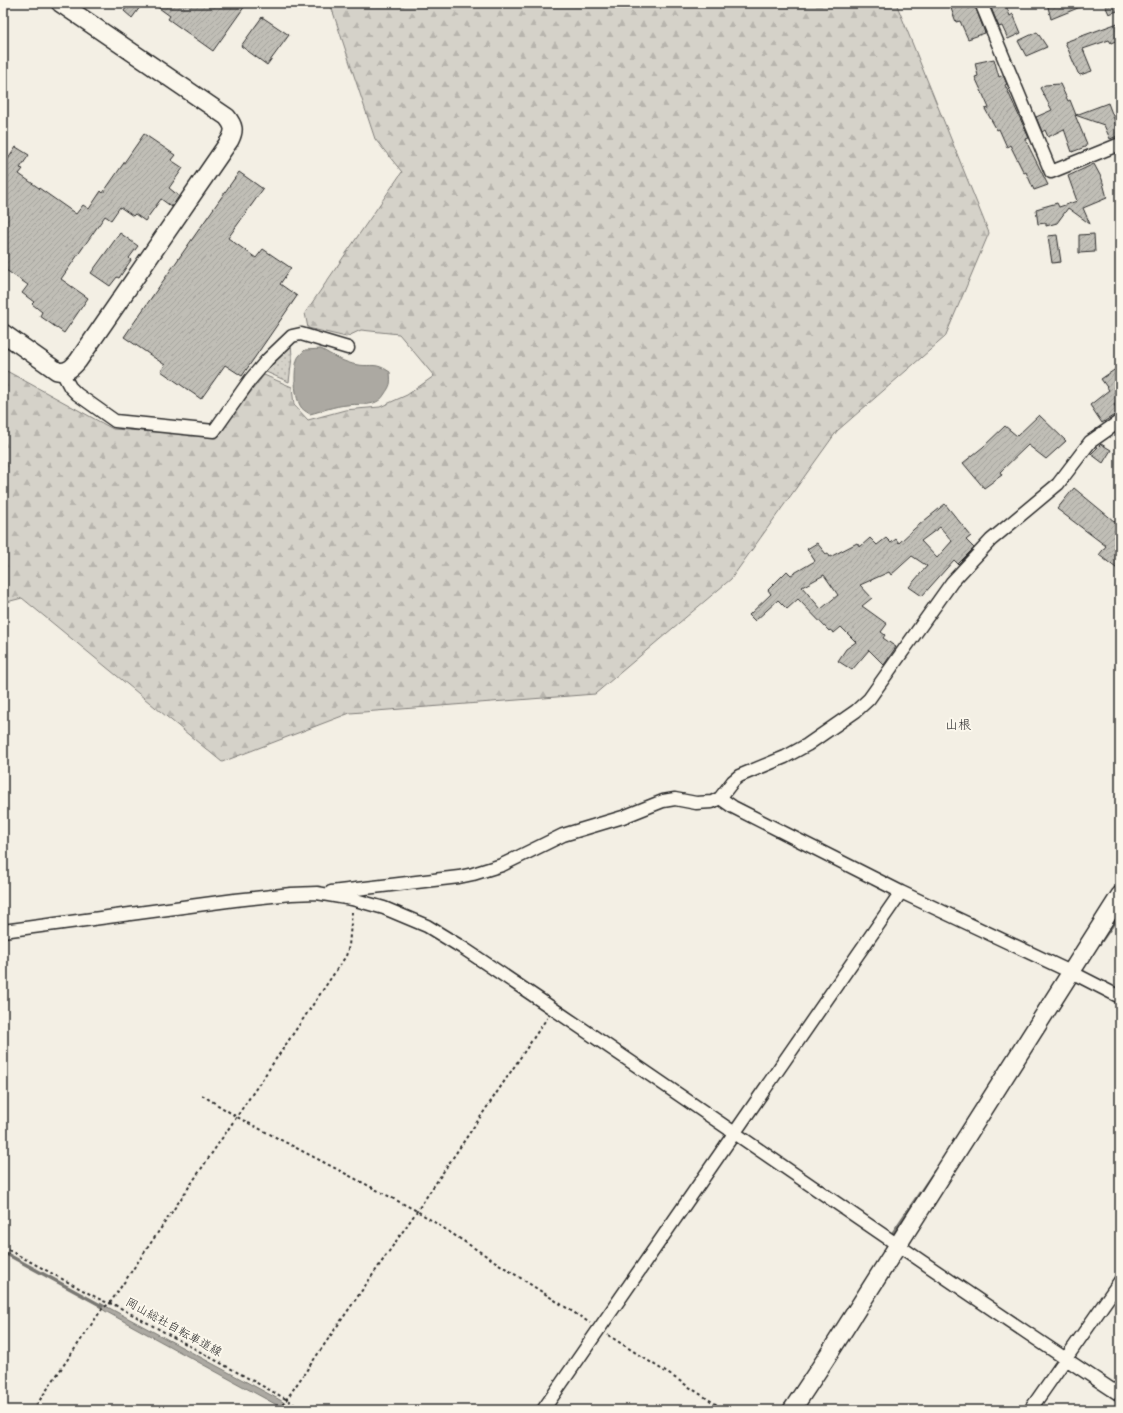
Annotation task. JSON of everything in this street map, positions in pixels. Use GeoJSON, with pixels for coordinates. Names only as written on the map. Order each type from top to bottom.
{"type":"FeatureCollection","features":[{"type":"Feature","properties":{"kind":"street"},"geometry":{"type":"LineString","coordinates":[[3,333],[57,371],[62,372],[70,370],[230,140],[234,132],[233,124],[226,118],[60,3]]}},
{"type":"Feature","properties":{"kind":"street"},"geometry":{"type":"LineString","coordinates":[[981,3],[1051,172],[1120,144]]}},
{"type":"Feature","properties":{"kind":"street"},"geometry":{"type":"LineString","coordinates":[[62,372],[70,387],[77,394],[115,421],[214,430],[250,380],[267,360],[292,336],[301,334],[348,348]]}},
{"type":"Feature","properties":{"kind":"street"},"geometry":{"type":"LineString","coordinates":[[3,931],[235,900],[291,894],[317,893],[452,878],[474,874],[502,864],[563,835],[623,817],[663,801],[675,799],[696,803],[712,802],[720,798],[733,781],[739,776],[785,757],[807,745],[856,711],[869,699],[952,582],[992,540],[1058,484],[1090,442],[1120,421]]}},
{"type":"Feature","properties":{"kind":"street"},"geometry":{"type":"LineString","coordinates":[[720,798],[733,807],[901,892],[1077,975],[1120,997]]}},
{"type":"Feature","properties":{"kind":"street"},"geometry":{"type":"LineString","coordinates":[[543,1410],[600,1330],[901,892]]}},
{"type":"Feature","properties":{"kind":"street"},"geometry":{"type":"LineString","coordinates":[[317,893],[384,908],[427,926],[463,948],[1120,1395]]}},
{"type":"Feature","properties":{"kind":"street"},"geometry":{"type":"LineString","coordinates":[[792,1410],[898,1245],[1077,975],[1120,895]]}},
{"type":"Feature","properties":{"kind":"street"},"geometry":{"type":"LineString","coordinates":[[1030,1410],[1120,1281]]}},
{"type":"Feature","properties":{"kind":"path"},"geometry":{"type":"LineString","coordinates":[[3,1247],[109,1303],[346,956],[350,946],[352,900]]}},
{"type":"Feature","properties":{"kind":"path"},"geometry":{"type":"LineString","coordinates":[[279,1409],[417,1211],[553,1009]]}},
{"type":"Feature","properties":{"kind":"path"},"geometry":{"type":"LineString","coordinates":[[202,1095],[237,1116],[417,1211],[725,1410]]}},
{"type":"Feature","properties":{"kind":"path","name":"岡山総社自転車道線"},"geometry":{"type":"LineString","coordinates":[[33,1410],[102,1309],[109,1303],[302,1410]]}},
{"type":"Feature","properties":{"kind":"green space"},"geometry":{"type":"Polygon","coordinates":[[[330,3],[896,3],[989,233],[945,337],[837,431],[731,579],[595,694],[350,713],[222,762],[22,598],[3,603],[3,369],[113,429],[216,436],[264,375],[292,387],[294,405],[308,420],[345,410],[380,407],[407,395],[434,376],[399,334],[361,330],[346,337],[308,328],[305,313],[402,172],[375,139],[330,3]]]}},
{"type":"Feature","properties":{"kind":"green space"},"geometry":{"type":"Polygon","coordinates":[[[291,343],[292,357],[289,382],[266,372],[291,343]]]}},
{"type":"Feature","properties":{"kind":"shaded area"},"geometry":{"type":"Polygon","coordinates":[[[321,349],[348,362],[358,365],[377,366],[390,372],[390,384],[381,399],[377,402],[333,407],[310,414],[305,411],[297,399],[295,388],[297,360],[305,350],[321,349]]]}},
{"type":"Feature","properties":{"kind":"shaded area"},"geometry":{"type":"Polygon","coordinates":[[[100,1303],[280,1400],[295,1410],[286,1410],[105,1311],[98,1306],[100,1303]]]}},
{"type":"Feature","properties":{"kind":"building"},"geometry":{"type":"Polygon","coordinates":[[[129,3],[143,3],[132,18],[124,11],[129,3]]]}},
{"type":"Feature","properties":{"kind":"building"},"geometry":{"type":"Polygon","coordinates":[[[152,3],[247,3],[213,51],[168,19],[170,16],[152,3]]]}},
{"type":"Feature","properties":{"kind":"building"},"geometry":{"type":"Polygon","coordinates":[[[949,3],[974,3],[985,33],[968,39],[960,21],[956,22],[949,3]]]}},
{"type":"Feature","properties":{"kind":"building"},"geometry":{"type":"Polygon","coordinates":[[[989,3],[1005,3],[1010,16],[1013,14],[1021,33],[1008,39],[1002,26],[999,27],[989,3]]]}},
{"type":"Feature","properties":{"kind":"building"},"geometry":{"type":"Polygon","coordinates":[[[1047,3],[1090,3],[1051,19],[1047,3]]]}},
{"type":"Feature","properties":{"kind":"building"},"geometry":{"type":"Polygon","coordinates":[[[1104,3],[1120,3],[1120,10],[1109,14],[1104,3]]]}},
{"type":"Feature","properties":{"kind":"building"},"geometry":{"type":"Polygon","coordinates":[[[262,17],[289,35],[267,65],[241,46],[262,17]]]}},
{"type":"Feature","properties":{"kind":"building"},"geometry":{"type":"Polygon","coordinates":[[[1118,23],[1120,39],[1111,43],[1109,40],[1083,49],[1092,71],[1080,75],[1065,42],[1118,23]]]}},
{"type":"Feature","properties":{"kind":"building"},"geometry":{"type":"Polygon","coordinates":[[[1037,32],[1047,47],[1026,56],[1018,41],[1037,32]]]}},
{"type":"Feature","properties":{"kind":"building"},"geometry":{"type":"Polygon","coordinates":[[[994,59],[999,77],[1003,75],[1007,84],[1005,85],[1029,138],[1025,139],[1048,185],[1034,190],[1026,172],[1024,173],[1010,145],[1007,147],[999,129],[997,130],[985,109],[989,108],[975,77],[978,76],[975,63],[994,59]]]}},
{"type":"Feature","properties":{"kind":"building"},"geometry":{"type":"Polygon","coordinates":[[[1060,84],[1068,101],[1070,100],[1076,115],[1108,103],[1120,135],[1110,139],[1104,125],[1075,115],[1087,144],[1085,147],[1072,152],[1064,129],[1048,137],[1045,130],[1042,132],[1036,117],[1052,110],[1040,88],[1045,85],[1060,84]]]}},
{"type":"Feature","properties":{"kind":"building"},"geometry":{"type":"Polygon","coordinates":[[[144,134],[175,155],[171,160],[183,168],[169,188],[179,196],[172,207],[161,199],[145,221],[135,214],[133,216],[120,207],[111,220],[105,216],[61,279],[88,298],[64,333],[40,316],[42,312],[32,304],[34,302],[22,293],[28,285],[3,268],[3,156],[8,159],[16,147],[29,155],[20,168],[23,169],[19,174],[76,214],[83,205],[89,209],[101,191],[103,193],[144,134]]]}},
{"type":"Feature","properties":{"kind":"building"},"geometry":{"type":"Polygon","coordinates":[[[1094,164],[1102,179],[1107,198],[1083,208],[1090,224],[1068,208],[1057,223],[1046,226],[1046,223],[1038,224],[1036,209],[1057,203],[1059,207],[1077,201],[1068,176],[1094,164]]]}},
{"type":"Feature","properties":{"kind":"building"},"geometry":{"type":"Polygon","coordinates":[[[239,172],[263,189],[228,238],[256,258],[263,249],[291,268],[280,284],[297,296],[242,376],[225,365],[201,399],[161,371],[165,365],[124,337],[239,172]]]}},
{"type":"Feature","properties":{"kind":"building"},"geometry":{"type":"Polygon","coordinates":[[[120,233],[138,246],[129,258],[131,260],[119,278],[117,277],[110,286],[91,273],[120,233]]]}},
{"type":"Feature","properties":{"kind":"building"},"geometry":{"type":"Polygon","coordinates":[[[1094,234],[1095,252],[1079,253],[1079,235],[1094,234]]]}},
{"type":"Feature","properties":{"kind":"building"},"geometry":{"type":"Polygon","coordinates":[[[1057,235],[1061,262],[1052,263],[1048,236],[1057,235]]]}},
{"type":"Feature","properties":{"kind":"building"},"geometry":{"type":"Polygon","coordinates":[[[1120,366],[1120,392],[1116,394],[1120,401],[1114,405],[1119,412],[1102,423],[1090,405],[1109,390],[1101,379],[1120,366]]]}},
{"type":"Feature","properties":{"kind":"building"},"geometry":{"type":"Polygon","coordinates":[[[1039,415],[1066,441],[1046,459],[1028,445],[1000,472],[1002,475],[984,488],[963,463],[983,447],[1005,426],[1017,436],[1039,415]]]}},
{"type":"Feature","properties":{"kind":"building"},"geometry":{"type":"Polygon","coordinates":[[[1101,444],[1111,450],[1103,463],[1091,454],[1101,444]]]}},
{"type":"Feature","properties":{"kind":"building"},"geometry":{"type":"Polygon","coordinates":[[[1074,488],[1120,526],[1120,571],[1099,555],[1106,546],[1057,509],[1074,488]]]}},
{"type":"Feature","properties":{"kind":"building"},"geometry":{"type":"Polygon","coordinates":[[[945,504],[971,536],[966,540],[974,548],[958,564],[954,560],[922,596],[909,587],[927,566],[912,556],[891,575],[889,572],[860,585],[872,598],[862,606],[887,624],[881,632],[885,635],[883,638],[896,647],[884,665],[869,650],[852,670],[838,661],[846,649],[856,642],[841,627],[834,633],[830,630],[829,631],[798,599],[787,609],[778,600],[755,621],[749,615],[771,594],[768,590],[787,571],[791,575],[815,561],[807,549],[817,543],[826,554],[828,553],[830,557],[857,543],[860,547],[870,538],[877,545],[886,538],[891,543],[896,539],[899,543],[945,504]],[[940,527],[921,541],[937,558],[952,541],[940,527]],[[824,575],[802,587],[821,609],[838,595],[824,575]]]}},
{"type":"Feature","properties":{"kind":"waterway"},"geometry":{"type":"LineString","coordinates":[[1099,944],[1120,914]]}},
{"type":"Feature","properties":{"kind":"waterway"},"geometry":{"type":"LineString","coordinates":[[893,1233],[935,1171]]}},
{"type":"Feature","properties":{"kind":"waterway"},"geometry":{"type":"LineString","coordinates":[[3,1252],[102,1306]]}},
{"type":"Feature","properties":{"kind":"waterway"},"geometry":{"type":"LineString","coordinates":[[782,1410],[787,1403]]}},
{"type":"Feature","properties":{"kind":"district","name":"山根"},"geometry":{"type":"Point","coordinates":[958,724]}}]}
